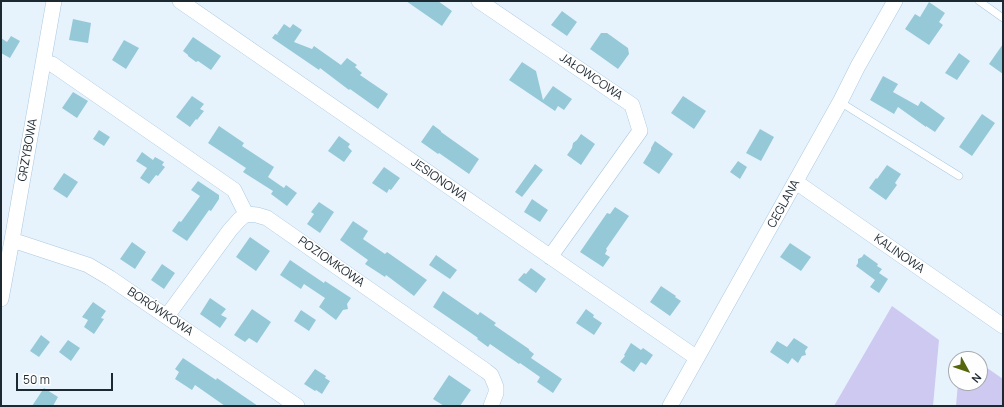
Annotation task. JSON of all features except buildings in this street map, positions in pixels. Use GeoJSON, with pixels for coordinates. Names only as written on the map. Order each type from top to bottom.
{"type":"FeatureCollection","features":[{"type":"Feature","properties":{"kind":"street","name":"GRZYBOWA"},"geometry":{"type":"LineString","coordinates":[[1,299],[3,279],[12,240],[54,1]]}},
{"type":"Feature","properties":{"kind":"street","name":"JESIONOWA"},"geometry":{"type":"LineString","coordinates":[[182,1],[697,358]]}},
{"type":"Feature","properties":{"kind":"street","name":"JAŁOWCOWA"},"geometry":{"type":"LineString","coordinates":[[479,1],[632,105],[640,131],[550,257]]}},
{"type":"Feature","properties":{"kind":"street","name":"CEGLANA"},"geometry":{"type":"LineString","coordinates":[[670,406],[796,182],[858,66],[895,1]]}},
{"type":"Feature","properties":{"kind":"street"},"geometry":{"type":"LineString","coordinates":[[42,63],[52,64],[234,190],[246,214],[230,230],[167,316]]}},
{"type":"Feature","properties":{"kind":"street","name":"KALINOWA"},"geometry":{"type":"LineString","coordinates":[[796,182],[1003,326]]}},
{"type":"Feature","properties":{"kind":"street","name":"POZIOMKOWA"},"geometry":{"type":"LineString","coordinates":[[246,214],[267,218],[486,371],[491,375],[496,387],[496,393],[491,406]]}},
{"type":"Feature","properties":{"kind":"street","name":"BORÓWKOWA"},"geometry":{"type":"LineString","coordinates":[[12,240],[88,265],[167,316],[296,406]]}},
{"type":"Feature","properties":{"kind":"lane"},"geometry":{"type":"LineString","coordinates":[[979,1],[1003,18]]}},
{"type":"Feature","properties":{"kind":"lane"},"geometry":{"type":"LineString","coordinates":[[840,102],[959,176]]}},
{"type":"Feature","properties":{"kind":"shaded area"},"geometry":{"type":"Polygon","coordinates":[[[892,306],[939,340],[933,406],[834,406],[892,306]]]}},
{"type":"Feature","properties":{"kind":"shaded area"},"geometry":{"type":"Polygon","coordinates":[[[988,369],[1003,379],[1003,406],[956,406],[957,391],[988,391],[988,369]]]}}]}
